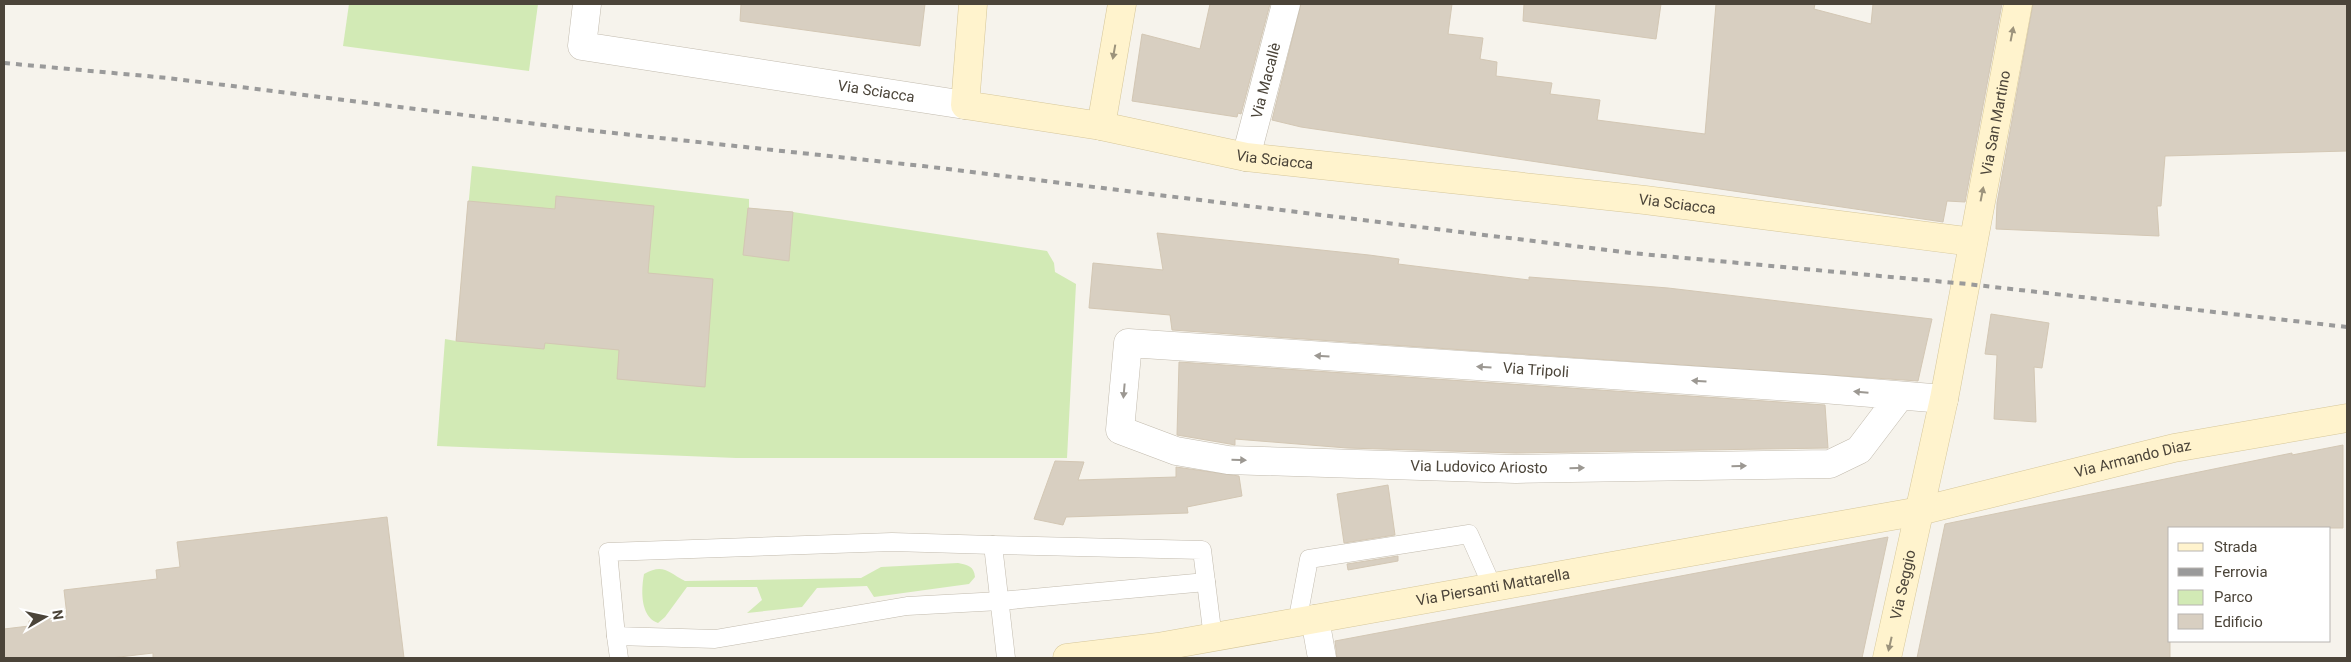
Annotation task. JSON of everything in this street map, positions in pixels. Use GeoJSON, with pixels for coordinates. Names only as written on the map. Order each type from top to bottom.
{"type":"FeatureCollection","features":[{"type":"Feature","properties":{"kind":"street","name":"Via Sciacca"},"geometry":{"type":"LineString","coordinates":[[587,4],[582,46],[1101,126],[1246,157],[1645,200],[1973,242]]}},
{"type":"Feature","properties":{"kind":"street"},"geometry":{"type":"LineString","coordinates":[[965,105],[973,4]]}},
{"type":"Feature","properties":{"kind":"street"},"geometry":{"type":"LineString","coordinates":[[1101,126],[1122,4]]}},
{"type":"Feature","properties":{"kind":"street","name":"Via Macallè"},"geometry":{"type":"LineString","coordinates":[[1246,157],[1286,4]]}},
{"type":"Feature","properties":{"kind":"street","name":"Via San Martino"},"geometry":{"type":"LineString","coordinates":[[1944,400],[2018,4]]}},
{"type":"Feature","properties":{"kind":"street","name":"Via Tripoli"},"geometry":{"type":"LineString","coordinates":[[1128,343],[1944,400]]}},
{"type":"Feature","properties":{"kind":"street","name":"Via Ludovico Ariosto"},"geometry":{"type":"LineString","coordinates":[[1128,343],[1120,430],[1176,451],[1228,460],[1516,469],[1830,464],[1859,450],[1900,396]]}},
{"type":"Feature","properties":{"kind":"street","name":"Via Seggio"},"geometry":{"type":"LineString","coordinates":[[1887,658],[1944,400]]}},
{"type":"Feature","properties":{"kind":"street","name":"Via Armando Diaz"},"geometry":{"type":"LineString","coordinates":[[1920,511],[2174,448],[2347,418]]}},
{"type":"Feature","properties":{"kind":"street","name":"Via Piersanti Mattarella"},"geometry":{"type":"LineString","coordinates":[[1067,658],[1158,648],[1920,511]]}},
{"type":"Feature","properties":{"kind":"street"},"geometry":{"type":"LineString","coordinates":[[1306,621],[1322,658]]}},
{"type":"Feature","properties":{"kind":"lane"},"geometry":{"type":"LineString","coordinates":[[1306,621],[1308,559],[1469,534],[1492,588]]}},
{"type":"Feature","properties":{"kind":"lane"},"geometry":{"type":"LineString","coordinates":[[619,658],[608,552],[892,542],[1202,550],[1213,638]]}},
{"type":"Feature","properties":{"kind":"lane"},"geometry":{"type":"LineString","coordinates":[[993,545],[1006,658]]}},
{"type":"Feature","properties":{"kind":"lane"},"geometry":{"type":"LineString","coordinates":[[616,636],[715,639],[907,606],[1206,582]]}},
{"type":"Feature","properties":{"kind":"green space"},"geometry":{"type":"Polygon","coordinates":[[[349,4],[538,4],[529,71],[343,46],[349,4]]]}},
{"type":"Feature","properties":{"kind":"green space"},"geometry":{"type":"Polygon","coordinates":[[[472,166],[749,199],[749,208],[793,212],[1047,251],[1054,263],[1055,272],[1076,284],[1067,458],[736,458],[437,446],[445,339],[456,341],[472,166]]]}},
{"type":"Feature","properties":{"kind":"green space"},"geometry":{"type":"Polygon","coordinates":[[[958,563],[972,568],[975,577],[969,584],[874,597],[867,586],[817,588],[802,607],[747,613],[762,600],[757,587],[687,587],[665,617],[658,623],[648,615],[642,595],[644,574],[656,569],[670,572],[685,581],[861,578],[881,567],[958,563]]]}},
{"type":"Feature","properties":{"kind":"building"},"geometry":{"type":"Polygon","coordinates":[[[741,4],[925,4],[920,46],[740,21],[741,4]]]}},
{"type":"Feature","properties":{"kind":"building"},"geometry":{"type":"Polygon","coordinates":[[[1210,4],[1270,4],[1241,114],[1238,113],[1237,117],[1132,101],[1142,34],[1200,49],[1210,4]]]}},
{"type":"Feature","properties":{"kind":"building"},"geometry":{"type":"Polygon","coordinates":[[[1301,4],[1452,4],[1448,34],[1483,38],[1480,59],[1497,62],[1496,76],[1552,83],[1550,94],[1600,100],[1597,120],[1705,134],[1716,4],[1815,4],[1814,9],[1871,24],[1873,4],[2002,4],[1965,202],[1947,201],[1943,222],[1301,127],[1272,120],[1301,4]]]}},
{"type":"Feature","properties":{"kind":"building"},"geometry":{"type":"Polygon","coordinates":[[[1524,4],[1661,4],[1656,39],[1523,21],[1524,4]]]}},
{"type":"Feature","properties":{"kind":"building"},"geometry":{"type":"Polygon","coordinates":[[[2033,4],[2347,4],[2347,151],[2165,156],[2161,206],[2157,206],[2159,236],[1996,229],[1997,203],[2033,4]]]}},
{"type":"Feature","properties":{"kind":"building"},"geometry":{"type":"Polygon","coordinates":[[[556,196],[654,206],[648,273],[713,279],[705,387],[617,379],[619,350],[545,343],[544,349],[456,341],[468,201],[555,209],[556,196]]]}},
{"type":"Feature","properties":{"kind":"building"},"geometry":{"type":"Polygon","coordinates":[[[748,208],[793,212],[789,261],[743,255],[748,208]]]}},
{"type":"Feature","properties":{"kind":"building"},"geometry":{"type":"Polygon","coordinates":[[[1157,233],[1369,255],[1399,259],[1398,264],[1529,280],[1529,277],[1668,288],[1932,319],[1918,381],[1172,330],[1170,315],[1089,308],[1093,263],[1163,270],[1157,233]]]}},
{"type":"Feature","properties":{"kind":"building"},"geometry":{"type":"Polygon","coordinates":[[[1991,314],[2049,323],[2042,368],[2034,367],[2036,422],[1994,419],[1997,355],[1985,354],[1991,314]]]}},
{"type":"Feature","properties":{"kind":"building"},"geometry":{"type":"Polygon","coordinates":[[[1179,362],[1825,405],[1828,448],[1516,453],[1347,448],[1235,439],[1235,445],[1177,435],[1179,362]]]}},
{"type":"Feature","properties":{"kind":"building"},"geometry":{"type":"Polygon","coordinates":[[[2343,445],[2343,528],[2168,527],[2168,642],[2170,642],[2170,658],[1917,658],[1945,524],[2292,453],[2292,455],[2343,445]]]}},
{"type":"Feature","properties":{"kind":"building"},"geometry":{"type":"Polygon","coordinates":[[[1055,461],[1084,462],[1078,480],[1176,477],[1176,467],[1239,476],[1242,496],[1187,507],[1188,513],[1066,517],[1063,525],[1034,519],[1055,461]]]}},
{"type":"Feature","properties":{"kind":"building"},"geometry":{"type":"Polygon","coordinates":[[[1388,485],[1395,535],[1344,543],[1337,494],[1388,485]]]}},
{"type":"Feature","properties":{"kind":"building"},"geometry":{"type":"Polygon","coordinates":[[[387,517],[404,658],[153,658],[153,653],[111,658],[4,658],[4,629],[29,626],[29,621],[67,616],[64,590],[157,579],[156,570],[180,567],[177,542],[387,517]]]}},
{"type":"Feature","properties":{"kind":"building"},"geometry":{"type":"Polygon","coordinates":[[[1888,537],[1862,658],[1337,658],[1335,641],[1888,537]]]}},
{"type":"Feature","properties":{"kind":"building"},"geometry":{"type":"Polygon","coordinates":[[[1398,556],[1398,561],[1348,570],[1347,564],[1398,556]]]}},
{"type":"Feature","properties":{"kind":"railway"},"geometry":{"type":"LineString","coordinates":[[4,63],[168,78],[576,129],[923,166],[1631,253],[1967,284],[2347,327]]}}]}
